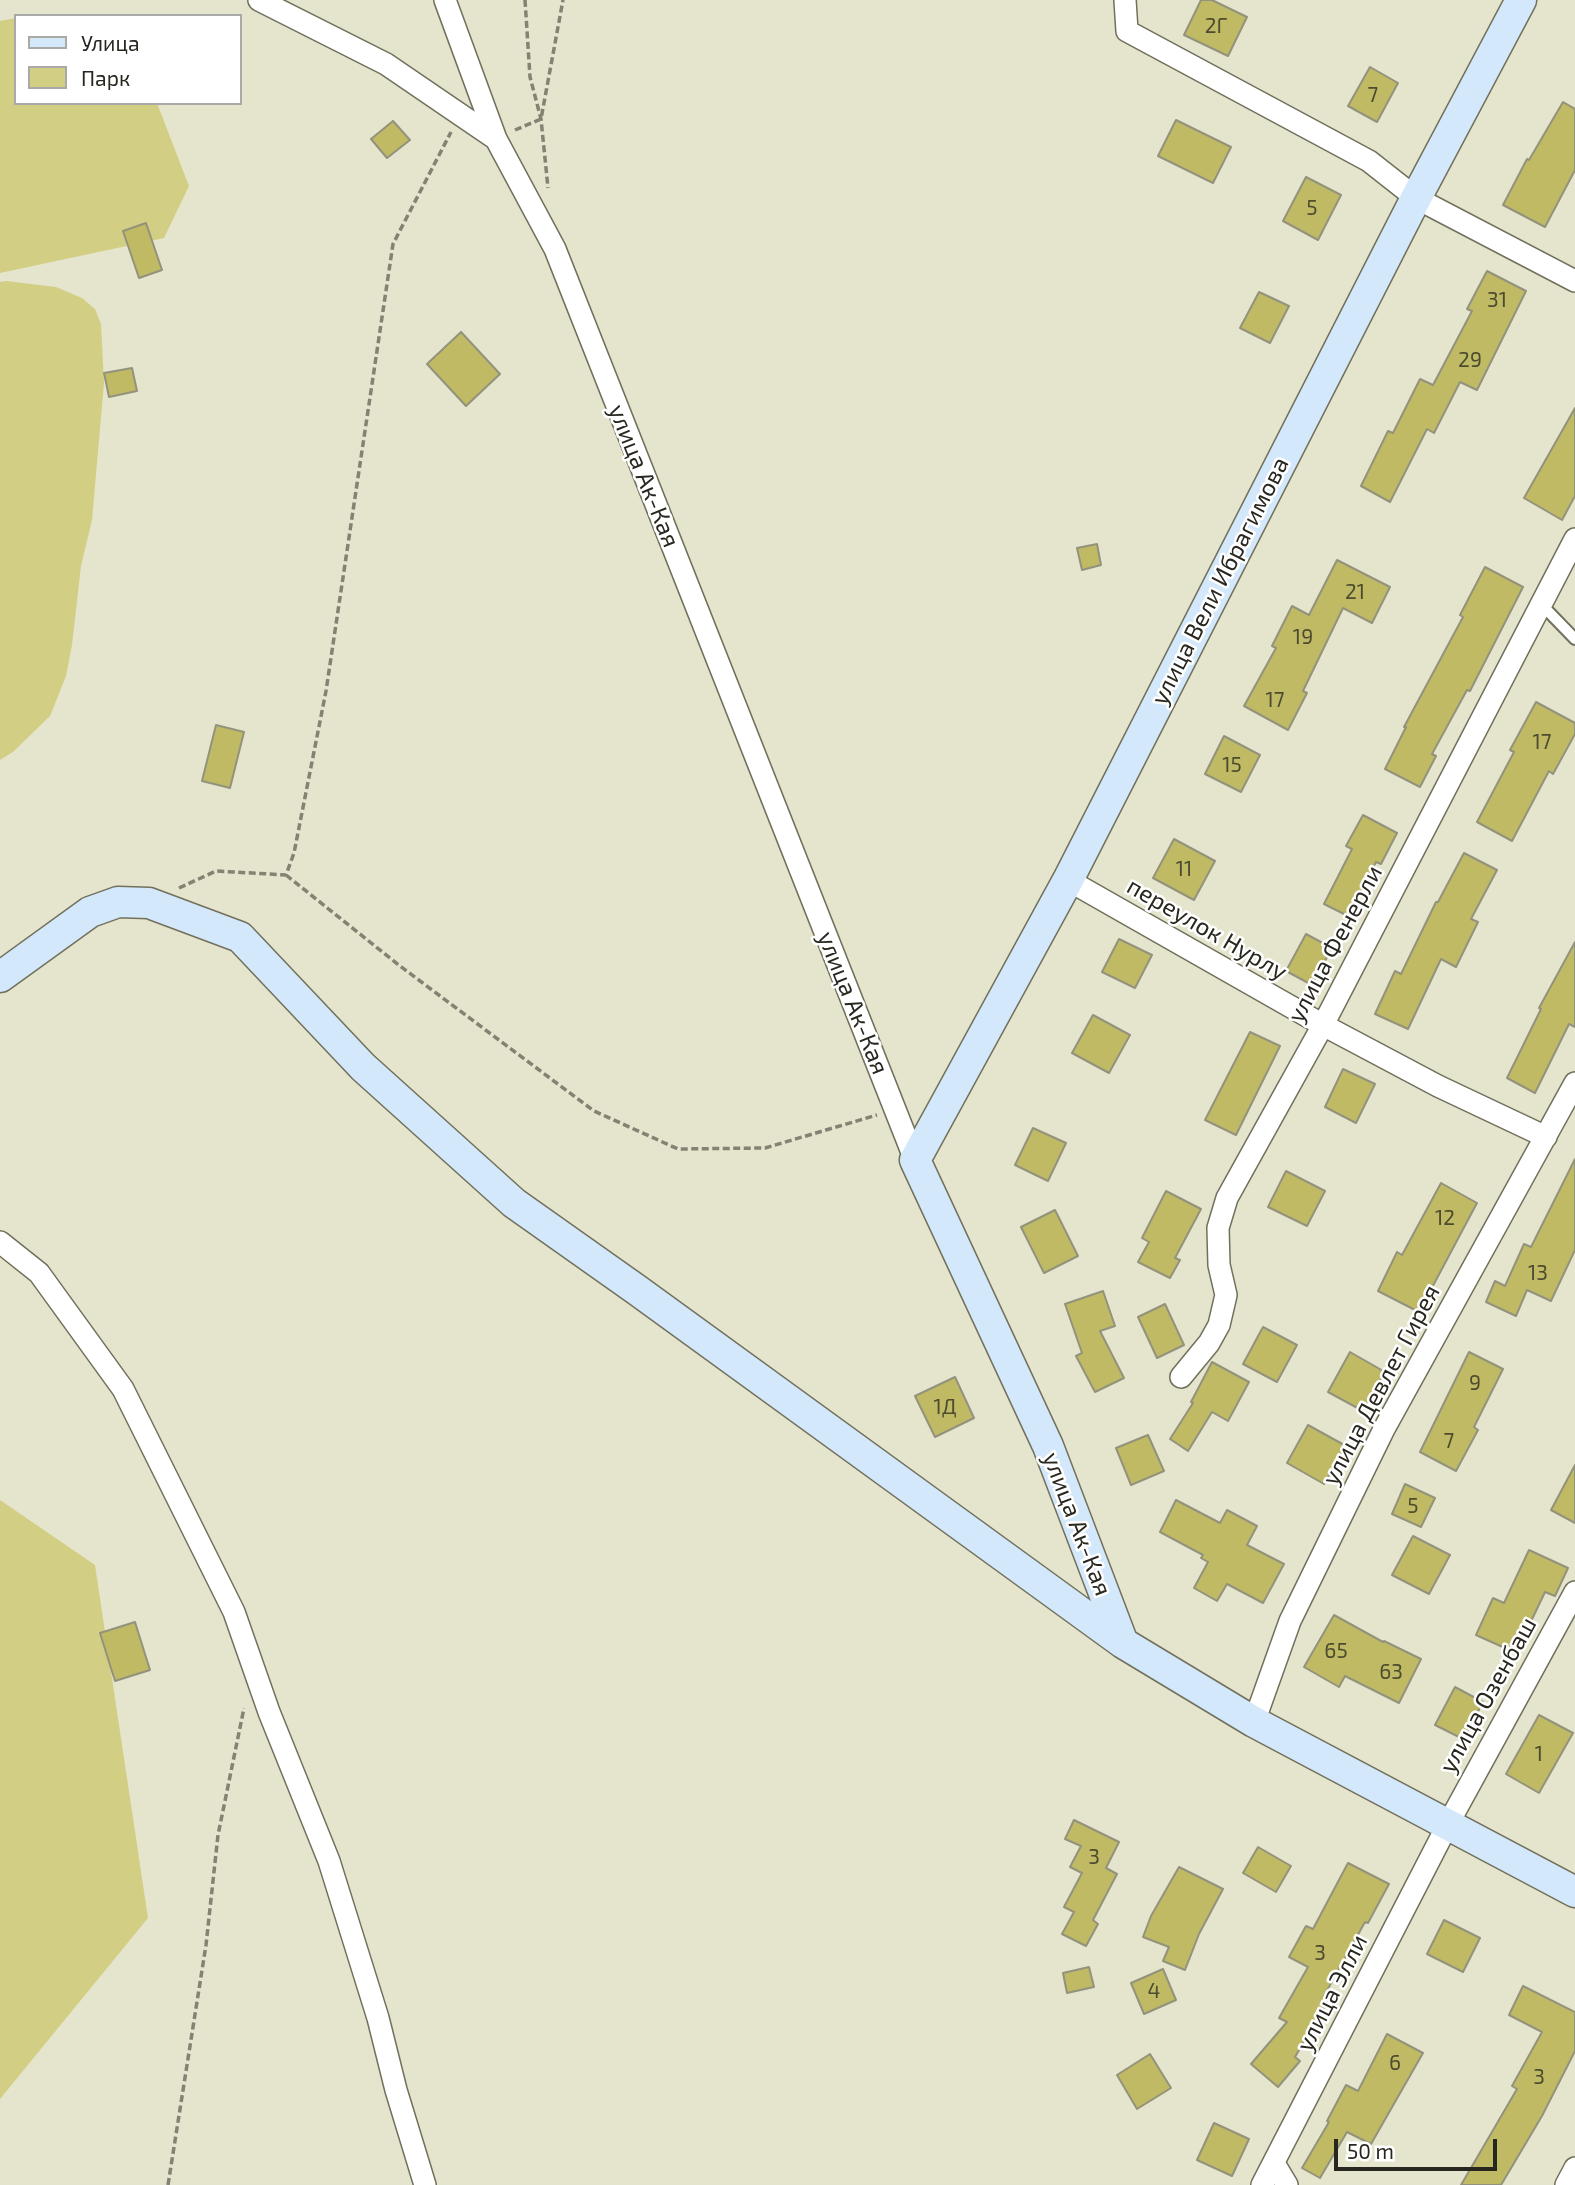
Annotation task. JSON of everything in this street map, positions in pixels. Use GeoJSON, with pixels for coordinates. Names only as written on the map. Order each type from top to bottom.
{"type":"FeatureCollection","features":[{"type":"Feature","properties":{"kind":"street","name":"улица Ак-Кая"},"geometry":{"type":"LineString","coordinates":[[259,0],[386,64],[496,139],[555,249],[915,1160],[1048,1446],[1123,1643]]}},
{"type":"Feature","properties":{"kind":"street"},"geometry":{"type":"LineString","coordinates":[[1125,0],[1127,31],[1369,161],[1416,198],[1575,281]]}},
{"type":"Feature","properties":{"kind":"street","name":"улица Вели Ибрагимова"},"geometry":{"type":"LineString","coordinates":[[915,1160],[1068,880],[1416,198],[1521,0]]}},
{"type":"Feature","properties":{"kind":"street"},"geometry":{"type":"LineString","coordinates":[[444,2],[496,139]]}},
{"type":"Feature","properties":{"kind":"street","name":"улица Фенерли"},"geometry":{"type":"LineString","coordinates":[[1181,1377],[1209,1343],[1219,1325],[1226,1294],[1219,1265],[1218,1228],[1227,1198],[1323,1025],[1575,539]]}},
{"type":"Feature","properties":{"kind":"street","name":"переулок Нурлу"},"geometry":{"type":"LineString","coordinates":[[1068,880],[1323,1025],[1438,1086],[1546,1137]]}},
{"type":"Feature","properties":{"kind":"street"},"geometry":{"type":"LineString","coordinates":[[0,977],[90,912],[118,902],[149,903],[240,937],[363,1067],[514,1203],[1123,1643],[1254,1722],[1575,1892]]}},
{"type":"Feature","properties":{"kind":"street","name":"улица Девлет Гирея"},"geometry":{"type":"LineString","coordinates":[[1254,1722],[1290,1621],[1384,1429],[1575,1083]]}},
{"type":"Feature","properties":{"kind":"street"},"geometry":{"type":"LineString","coordinates":[[0,1242],[39,1273],[123,1389],[234,1612],[329,1861],[378,2018],[396,2090],[425,2185]]}},
{"type":"Feature","properties":{"kind":"street","name":"улица Озенбаш"},"geometry":{"type":"LineString","coordinates":[[1448,1824],[1575,1592]]}},
{"type":"Feature","properties":{"kind":"street","name":"улица Элли"},"geometry":{"type":"LineString","coordinates":[[1262,2185],[1275,2165],[1448,1824]]}},
{"type":"Feature","properties":{"kind":"street"},"geometry":{"type":"LineString","coordinates":[[1275,2165],[1287,2185]]}},
{"type":"Feature","properties":{"kind":"street"},"geometry":{"type":"LineString","coordinates":[[1566,2185],[1575,2168]]}},
{"type":"Feature","properties":{"kind":"lane"},"geometry":{"type":"LineString","coordinates":[[1542,605],[1575,639]]}},
{"type":"Feature","properties":{"kind":"path"},"geometry":{"type":"LineString","coordinates":[[525,0],[530,77],[541,118],[549,197]]}},
{"type":"Feature","properties":{"kind":"path"},"geometry":{"type":"LineString","coordinates":[[541,118],[563,0]]}},
{"type":"Feature","properties":{"kind":"path"},"geometry":{"type":"LineString","coordinates":[[286,875],[294,853],[326,691],[393,244],[460,114]]}},
{"type":"Feature","properties":{"kind":"path"},"geometry":{"type":"LineString","coordinates":[[496,139],[541,118]]}},
{"type":"Feature","properties":{"kind":"path"},"geometry":{"type":"LineString","coordinates":[[149,903],[216,872],[286,875],[400,966],[594,1111],[678,1149],[765,1148],[895,1110]]}},
{"type":"Feature","properties":{"kind":"path"},"geometry":{"type":"LineString","coordinates":[[168,2185],[206,1945],[218,1835],[245,1704]]}},
{"type":"Feature","properties":{"kind":"green space"},"geometry":{"type":"Polygon","coordinates":[[[14,18],[14,105],[158,105],[189,186],[164,238],[0,273],[0,21],[14,18]]]}},
{"type":"Feature","properties":{"kind":"green space"},"geometry":{"type":"Polygon","coordinates":[[[0,282],[56,287],[82,298],[95,309],[101,324],[104,383],[92,520],[81,566],[66,676],[50,716],[13,752],[0,760],[0,282]]]}},
{"type":"Feature","properties":{"kind":"green space"},"geometry":{"type":"Polygon","coordinates":[[[0,1500],[95,1565],[148,1918],[0,2099],[0,1500]]]}},
{"type":"Feature","properties":{"kind":"building"},"geometry":{"type":"Polygon","coordinates":[[[1201,0],[1212,0],[1247,17],[1228,56],[1184,35],[1201,0]]]}},
{"type":"Feature","properties":{"kind":"building"},"geometry":{"type":"Polygon","coordinates":[[[1370,67],[1398,83],[1377,122],[1348,106],[1370,67]]]}},
{"type":"Feature","properties":{"kind":"building"},"geometry":{"type":"Polygon","coordinates":[[[1563,102],[1575,109],[1575,170],[1545,227],[1503,205],[1527,159],[1529,160],[1563,102]]]}},
{"type":"Feature","properties":{"kind":"building"},"geometry":{"type":"Polygon","coordinates":[[[1176,120],[1231,147],[1213,183],[1158,156],[1176,120]]]}},
{"type":"Feature","properties":{"kind":"building"},"geometry":{"type":"Polygon","coordinates":[[[393,121],[410,140],[387,158],[371,139],[393,121]]]}},
{"type":"Feature","properties":{"kind":"building"},"geometry":{"type":"Polygon","coordinates":[[[1306,177],[1341,195],[1318,240],[1283,221],[1306,177]]]}},
{"type":"Feature","properties":{"kind":"building"},"geometry":{"type":"Polygon","coordinates":[[[146,223],[162,270],[139,278],[123,231],[146,223]]]}},
{"type":"Feature","properties":{"kind":"building"},"geometry":{"type":"Polygon","coordinates":[[[1487,271],[1526,291],[1477,390],[1460,382],[1434,433],[1427,429],[1390,502],[1361,486],[1388,431],[1393,433],[1420,379],[1433,385],[1472,311],[1467,309],[1487,271]]]}},
{"type":"Feature","properties":{"kind":"building"},"geometry":{"type":"Polygon","coordinates":[[[1259,292],[1289,306],[1270,343],[1240,328],[1259,292]]]}},
{"type":"Feature","properties":{"kind":"building"},"geometry":{"type":"Polygon","coordinates":[[[461,332],[500,374],[466,406],[427,364],[461,332]]]}},
{"type":"Feature","properties":{"kind":"building"},"geometry":{"type":"Polygon","coordinates":[[[132,368],[137,391],[109,397],[104,373],[132,368]]]}},
{"type":"Feature","properties":{"kind":"building"},"geometry":{"type":"Polygon","coordinates":[[[1575,408],[1575,496],[1562,520],[1524,498],[1575,408]]]}},
{"type":"Feature","properties":{"kind":"building"},"geometry":{"type":"Polygon","coordinates":[[[1097,544],[1101,565],[1082,570],[1077,548],[1097,544]]]}},
{"type":"Feature","properties":{"kind":"building"},"geometry":{"type":"Polygon","coordinates":[[[1337,560],[1390,587],[1372,623],[1343,608],[1303,691],[1307,693],[1288,730],[1244,706],[1276,648],[1272,646],[1292,606],[1309,615],[1337,560]]]}},
{"type":"Feature","properties":{"kind":"building"},"geometry":{"type":"Polygon","coordinates":[[[1485,567],[1523,587],[1470,691],[1467,690],[1432,754],[1436,756],[1420,787],[1385,769],[1404,727],[1463,617],[1460,615],[1485,567]]]}},
{"type":"Feature","properties":{"kind":"building"},"geometry":{"type":"Polygon","coordinates":[[[1536,702],[1575,723],[1575,734],[1553,774],[1549,771],[1512,841],[1477,822],[1514,752],[1510,750],[1536,702]]]}},
{"type":"Feature","properties":{"kind":"building"},"geometry":{"type":"Polygon","coordinates":[[[216,725],[244,732],[230,788],[202,781],[216,725]]]}},
{"type":"Feature","properties":{"kind":"building"},"geometry":{"type":"Polygon","coordinates":[[[1224,736],[1260,755],[1241,792],[1205,774],[1224,736]]]}},
{"type":"Feature","properties":{"kind":"building"},"geometry":{"type":"Polygon","coordinates":[[[1363,815],[1397,833],[1381,864],[1376,862],[1348,916],[1324,904],[1352,849],[1346,846],[1363,815]]]}},
{"type":"Feature","properties":{"kind":"building"},"geometry":{"type":"Polygon","coordinates":[[[1174,839],[1215,861],[1194,900],[1153,878],[1174,839]]]}},
{"type":"Feature","properties":{"kind":"building"},"geometry":{"type":"Polygon","coordinates":[[[1464,853],[1497,870],[1471,919],[1478,922],[1456,967],[1441,959],[1408,1029],[1375,1014],[1395,971],[1401,974],[1436,902],[1464,853]]]}},
{"type":"Feature","properties":{"kind":"building"},"geometry":{"type":"Polygon","coordinates":[[[1306,934],[1332,948],[1312,985],[1286,971],[1306,934]]]}},
{"type":"Feature","properties":{"kind":"building"},"geometry":{"type":"Polygon","coordinates":[[[1119,939],[1152,955],[1135,988],[1102,972],[1119,939]]]}},
{"type":"Feature","properties":{"kind":"building"},"geometry":{"type":"Polygon","coordinates":[[[1575,942],[1575,1027],[1569,1024],[1535,1093],[1507,1078],[1541,1009],[1539,1008],[1575,942]]]}},
{"type":"Feature","properties":{"kind":"building"},"geometry":{"type":"Polygon","coordinates":[[[1093,1015],[1130,1035],[1109,1073],[1072,1053],[1093,1015]]]}},
{"type":"Feature","properties":{"kind":"building"},"geometry":{"type":"Polygon","coordinates":[[[1250,1032],[1280,1046],[1236,1135],[1205,1120],[1250,1032]]]}},
{"type":"Feature","properties":{"kind":"building"},"geometry":{"type":"Polygon","coordinates":[[[1343,1069],[1375,1084],[1356,1123],[1325,1107],[1343,1069]]]}},
{"type":"Feature","properties":{"kind":"building"},"geometry":{"type":"Polygon","coordinates":[[[1033,1128],[1066,1143],[1048,1181],[1015,1165],[1033,1128]]]}},
{"type":"Feature","properties":{"kind":"building"},"geometry":{"type":"Polygon","coordinates":[[[1575,1159],[1575,1250],[1551,1301],[1527,1290],[1516,1316],[1486,1302],[1495,1281],[1505,1286],[1524,1244],[1531,1247],[1575,1159]]]}},
{"type":"Feature","properties":{"kind":"building"},"geometry":{"type":"Polygon","coordinates":[[[1286,1171],[1325,1191],[1307,1226],[1268,1207],[1286,1171]]]}},
{"type":"Feature","properties":{"kind":"building"},"geometry":{"type":"Polygon","coordinates":[[[1441,1183],[1477,1203],[1419,1312],[1378,1291],[1397,1252],[1402,1255],[1441,1183]]]}},
{"type":"Feature","properties":{"kind":"building"},"geometry":{"type":"Polygon","coordinates":[[[1166,1191],[1201,1209],[1175,1258],[1180,1260],[1170,1278],[1138,1262],[1149,1242],[1142,1238],[1166,1191]]]}},
{"type":"Feature","properties":{"kind":"building"},"geometry":{"type":"Polygon","coordinates":[[[1055,1210],[1078,1256],[1044,1273],[1021,1227],[1055,1210]]]}},
{"type":"Feature","properties":{"kind":"building"},"geometry":{"type":"Polygon","coordinates":[[[1103,1291],[1115,1326],[1100,1331],[1124,1378],[1095,1392],[1076,1356],[1082,1353],[1065,1304],[1103,1291]]]}},
{"type":"Feature","properties":{"kind":"building"},"geometry":{"type":"Polygon","coordinates":[[[1165,1304],[1184,1345],[1157,1358],[1138,1317],[1165,1304]]]}},
{"type":"Feature","properties":{"kind":"building"},"geometry":{"type":"Polygon","coordinates":[[[1263,1327],[1297,1345],[1277,1382],[1243,1364],[1263,1327]]]}},
{"type":"Feature","properties":{"kind":"building"},"geometry":{"type":"Polygon","coordinates":[[[1350,1352],[1385,1372],[1363,1411],[1328,1392],[1350,1352]]]}},
{"type":"Feature","properties":{"kind":"building"},"geometry":{"type":"Polygon","coordinates":[[[1469,1352],[1503,1369],[1474,1427],[1478,1430],[1456,1471],[1420,1452],[1469,1352]]]}},
{"type":"Feature","properties":{"kind":"building"},"geometry":{"type":"Polygon","coordinates":[[[1212,1362],[1249,1382],[1228,1421],[1212,1412],[1188,1451],[1170,1439],[1193,1403],[1191,1402],[1212,1362]]]}},
{"type":"Feature","properties":{"kind":"building"},"geometry":{"type":"Polygon","coordinates":[[[955,1377],[974,1418],[935,1437],[915,1396],[955,1377]]]}},
{"type":"Feature","properties":{"kind":"building"},"geometry":{"type":"Polygon","coordinates":[[[1308,1425],[1346,1446],[1324,1484],[1287,1463],[1308,1425]]]}},
{"type":"Feature","properties":{"kind":"building"},"geometry":{"type":"Polygon","coordinates":[[[1148,1435],[1164,1471],[1131,1485],[1116,1448],[1148,1435]]]}},
{"type":"Feature","properties":{"kind":"building"},"geometry":{"type":"Polygon","coordinates":[[[1575,1465],[1575,1523],[1551,1510],[1575,1465]]]}},
{"type":"Feature","properties":{"kind":"building"},"geometry":{"type":"Polygon","coordinates":[[[1405,1484],[1435,1498],[1421,1527],[1392,1514],[1405,1484]]]}},
{"type":"Feature","properties":{"kind":"building"},"geometry":{"type":"Polygon","coordinates":[[[1176,1500],[1220,1523],[1227,1510],[1257,1526],[1247,1545],[1284,1564],[1263,1603],[1227,1584],[1217,1601],[1194,1588],[1208,1562],[1201,1558],[1203,1555],[1160,1532],[1176,1500]]]}},
{"type":"Feature","properties":{"kind":"building"},"geometry":{"type":"Polygon","coordinates":[[[1413,1536],[1450,1555],[1429,1594],[1392,1575],[1413,1536]]]}},
{"type":"Feature","properties":{"kind":"building"},"geometry":{"type":"Polygon","coordinates":[[[1529,1550],[1568,1568],[1555,1596],[1545,1592],[1516,1653],[1476,1635],[1493,1598],[1504,1603],[1529,1550]]]}},
{"type":"Feature","properties":{"kind":"building"},"geometry":{"type":"Polygon","coordinates":[[[1334,1615],[1421,1659],[1399,1703],[1345,1676],[1339,1687],[1304,1667],[1334,1615]]]}},
{"type":"Feature","properties":{"kind":"building"},"geometry":{"type":"Polygon","coordinates":[[[135,1622],[150,1670],[115,1681],[100,1633],[135,1622]]]}},
{"type":"Feature","properties":{"kind":"building"},"geometry":{"type":"Polygon","coordinates":[[[1455,1687],[1483,1702],[1463,1739],[1435,1725],[1455,1687]]]}},
{"type":"Feature","properties":{"kind":"building"},"geometry":{"type":"Polygon","coordinates":[[[1539,1715],[1573,1733],[1539,1793],[1506,1774],[1539,1715]]]}},
{"type":"Feature","properties":{"kind":"building"},"geometry":{"type":"Polygon","coordinates":[[[1074,1820],[1119,1842],[1106,1868],[1117,1874],[1093,1920],[1098,1924],[1086,1946],[1062,1934],[1074,1912],[1064,1907],[1082,1873],[1070,1867],[1081,1846],[1065,1839],[1074,1820]]]}},
{"type":"Feature","properties":{"kind":"building"},"geometry":{"type":"Polygon","coordinates":[[[1258,1847],[1291,1866],[1276,1892],[1243,1873],[1258,1847]]]}},
{"type":"Feature","properties":{"kind":"building"},"geometry":{"type":"Polygon","coordinates":[[[1348,1863],[1389,1884],[1324,1996],[1329,1999],[1295,2057],[1300,2061],[1278,2087],[1251,2064],[1287,2022],[1279,2018],[1308,1967],[1289,1957],[1306,1926],[1313,1929],[1348,1863]]]}},
{"type":"Feature","properties":{"kind":"building"},"geometry":{"type":"Polygon","coordinates":[[[1179,1867],[1223,1889],[1199,1934],[1185,1970],[1163,1961],[1169,1947],[1143,1937],[1151,1916],[1179,1867]]]}},
{"type":"Feature","properties":{"kind":"building"},"geometry":{"type":"Polygon","coordinates":[[[1444,1920],[1480,1938],[1463,1972],[1427,1954],[1444,1920]]]}},
{"type":"Feature","properties":{"kind":"building"},"geometry":{"type":"Polygon","coordinates":[[[1089,1967],[1094,1987],[1067,1993],[1063,1973],[1089,1967]]]}},
{"type":"Feature","properties":{"kind":"building"},"geometry":{"type":"Polygon","coordinates":[[[1163,1969],[1176,2000],[1144,2014],[1131,1983],[1163,1969]]]}},
{"type":"Feature","properties":{"kind":"building"},"geometry":{"type":"Polygon","coordinates":[[[1523,1986],[1575,2012],[1575,2051],[1542,2116],[1501,2185],[1461,2185],[1517,2089],[1512,2086],[1542,2032],[1509,2015],[1523,1986]]]}},
{"type":"Feature","properties":{"kind":"building"},"geometry":{"type":"Polygon","coordinates":[[[1387,2034],[1423,2053],[1371,2144],[1347,2132],[1320,2178],[1302,2168],[1329,2122],[1327,2121],[1346,2085],[1358,2091],[1387,2034]]]}},
{"type":"Feature","properties":{"kind":"building"},"geometry":{"type":"Polygon","coordinates":[[[1150,2054],[1171,2088],[1137,2109],[1117,2075],[1150,2054]]]}},
{"type":"Feature","properties":{"kind":"building"},"geometry":{"type":"Polygon","coordinates":[[[1214,2123],[1249,2139],[1232,2176],[1197,2160],[1214,2123]]]}}]}
